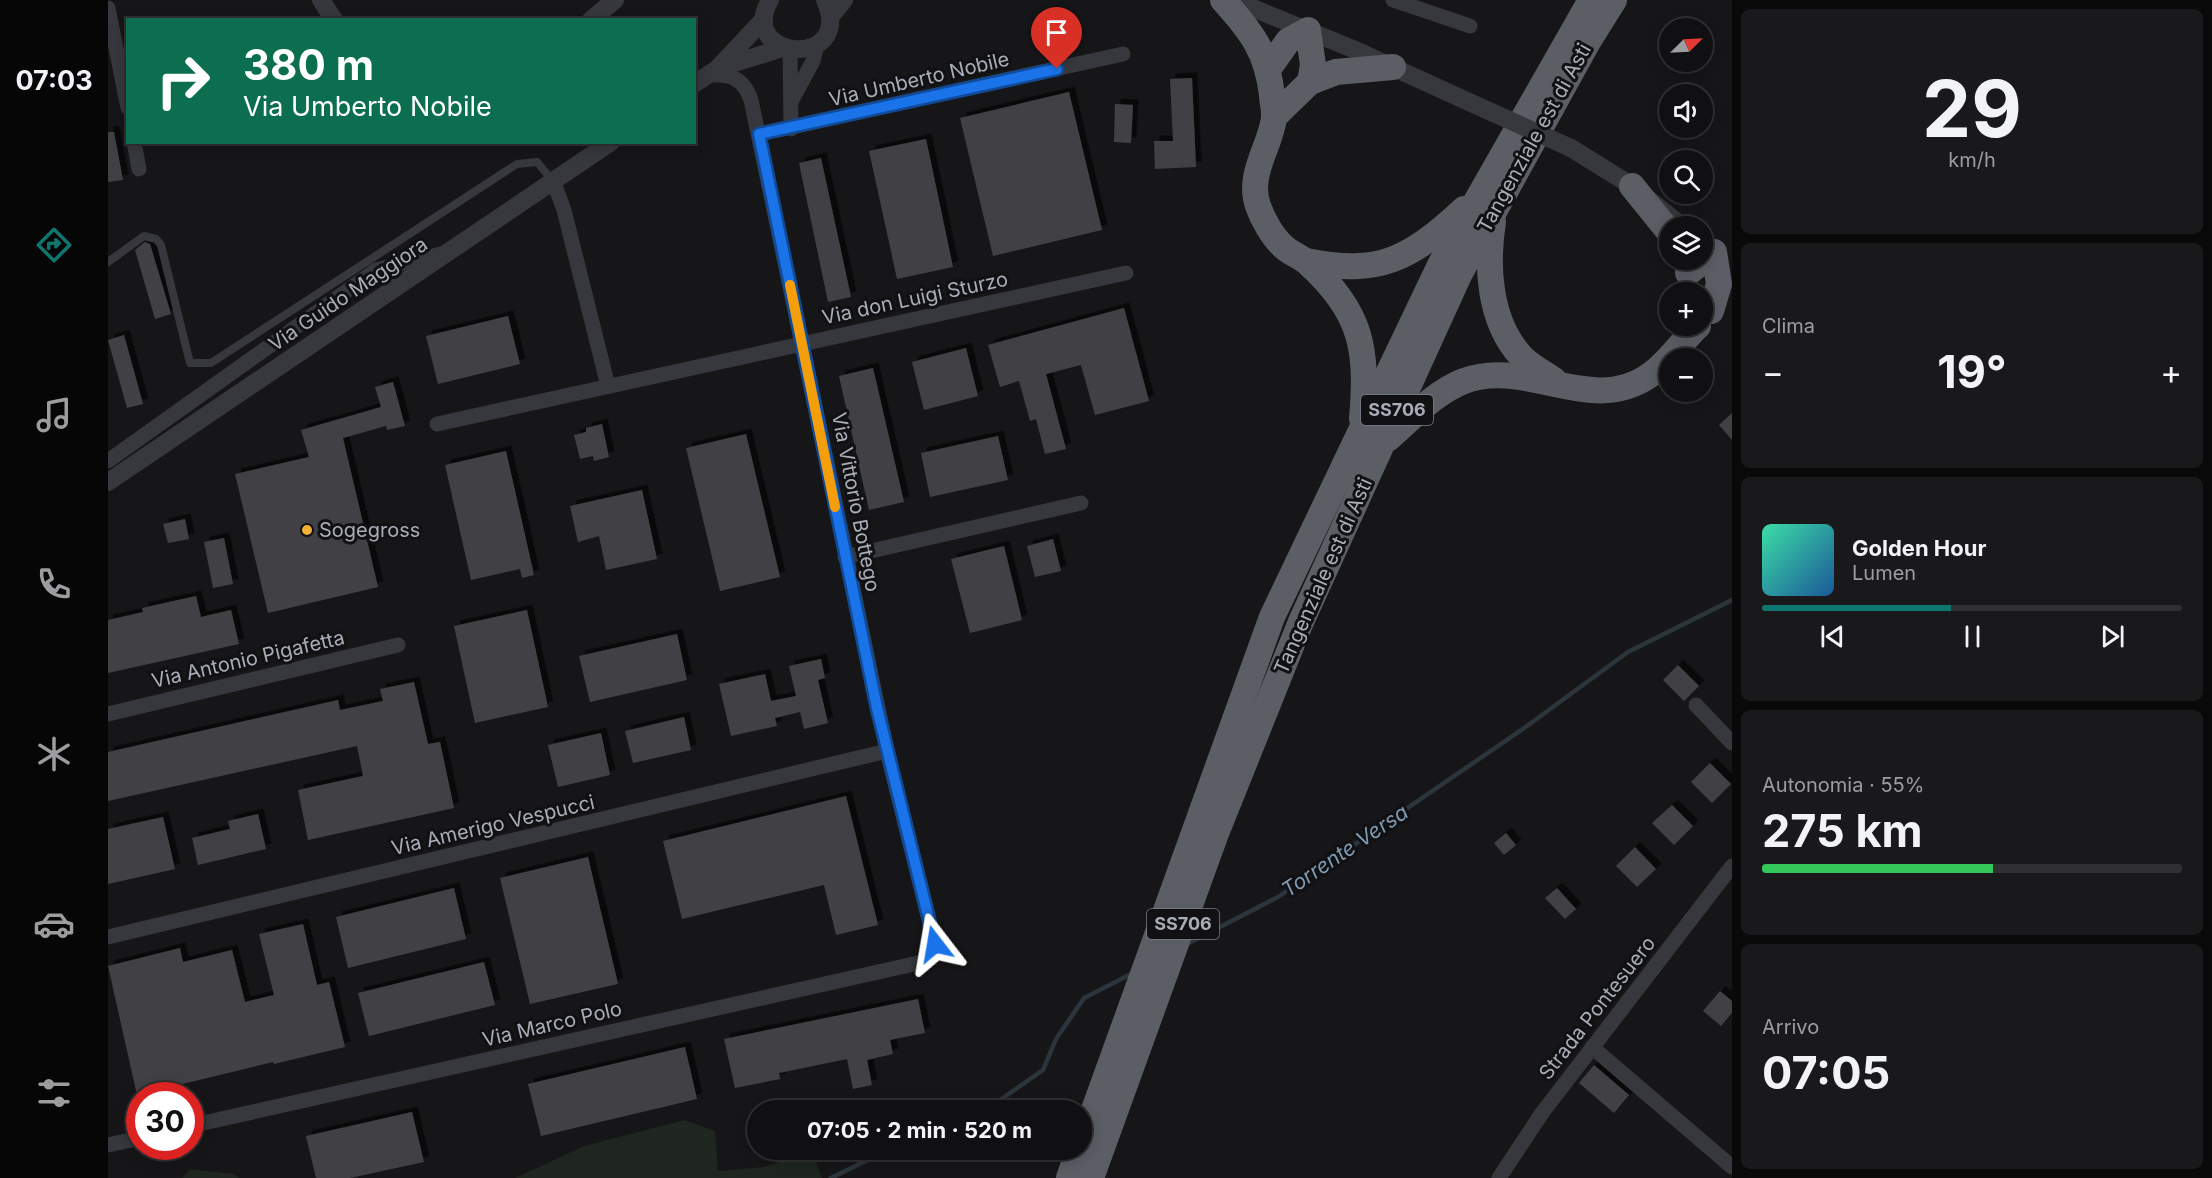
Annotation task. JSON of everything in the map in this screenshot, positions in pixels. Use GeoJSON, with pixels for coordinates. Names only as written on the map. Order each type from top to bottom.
{"type":"FeatureCollection","features":[{"type":"Feature","properties":{"kind":"highway"},"geometry":{"type":"LineString","coordinates":[[1223,0],[1252,34],[1269,68],[1274,117],[1254,182],[1254,193],[1258,206],[1272,233],[1284,247],[1306,261],[1332,287],[1351,316],[1364,352],[1371,438],[1463,381],[1493,375],[1596,392],[1617,389],[1650,375],[1659,366]]}},
{"type":"Feature","properties":{"kind":"highway"},"geometry":{"type":"LineString","coordinates":[[1572,31],[1584,0]]}},
{"type":"Feature","properties":{"kind":"highway","name":"Tangenziale est di Asti"},"geometry":{"type":"LineString","coordinates":[[1487,202],[1572,31],[1591,0]]}},
{"type":"Feature","properties":{"kind":"highway","name":"Tangenziale est di Asti"},"geometry":{"type":"LineString","coordinates":[[1091,1178],[1215,836],[1440,265],[1487,202],[1614,0]]}},
{"type":"Feature","properties":{"kind":"highway"},"geometry":{"type":"LineString","coordinates":[[1269,68],[1288,40],[1308,30],[1313,65],[1310,82]]}},
{"type":"Feature","properties":{"kind":"highway"},"geometry":{"type":"LineString","coordinates":[[1274,117],[1310,82],[1336,72],[1393,67]]}},
{"type":"Feature","properties":{"kind":"highway"},"geometry":{"type":"LineString","coordinates":[[1632,186],[1659,219]]}},
{"type":"Feature","properties":{"kind":"highway"},"geometry":{"type":"LineString","coordinates":[[1306,261],[1341,268],[1382,264],[1419,248],[1487,202]]}},
{"type":"Feature","properties":{"kind":"highway"},"geometry":{"type":"LineString","coordinates":[[1487,202],[1493,300],[1502,327],[1520,356],[1561,385]]}},
{"type":"Feature","properties":{"kind":"highway"},"geometry":{"type":"LineString","coordinates":[[1713,264],[1719,284],[1713,308]]}},
{"type":"Feature","properties":{"kind":"highway"},"geometry":{"type":"LineString","coordinates":[[1677,348],[1690,336]]}},
{"type":"Feature","properties":{"kind":"highway","name":"Tangenziale est di Asti"},"geometry":{"type":"LineString","coordinates":[[1092,1115],[1272,617],[1371,438]]}},
{"type":"Feature","properties":{"kind":"highway"},"geometry":{"type":"LineString","coordinates":[[1069,1178],[1075,1160]]}},
{"type":"Feature","properties":{"kind":"street"},"geometry":{"type":"LineString","coordinates":[[321,0],[333,18]]}},
{"type":"Feature","properties":{"kind":"street"},"geometry":{"type":"LineString","coordinates":[[593,18],[615,0]]}},
{"type":"Feature","properties":{"kind":"street"},"geometry":{"type":"LineString","coordinates":[[792,100],[813,61],[817,44],[829,28],[828,9],[844,0]]}},
{"type":"Feature","properties":{"kind":"street"},"geometry":{"type":"LineString","coordinates":[[1233,0],[1393,67],[1572,148],[1632,186],[1670,216]]}},
{"type":"Feature","properties":{"kind":"street"},"geometry":{"type":"LineString","coordinates":[[1393,0],[1470,26]]}},
{"type":"Feature","properties":{"kind":"street"},"geometry":{"type":"LineString","coordinates":[[767,5],[769,36],[786,49],[792,100],[791,129]]}},
{"type":"Feature","properties":{"kind":"street"},"geometry":{"type":"LineString","coordinates":[[706,76],[767,5]]}},
{"type":"Feature","properties":{"kind":"street"},"geometry":{"type":"LineString","coordinates":[[108,8],[126,98]]}},
{"type":"Feature","properties":{"kind":"street"},"geometry":{"type":"LineString","coordinates":[[706,76],[786,49],[804,50],[817,44]]}},
{"type":"Feature","properties":{"kind":"street","name":"Via Umberto Nobile"},"geometry":{"type":"LineString","coordinates":[[759,134],[791,129],[1123,54]]}},
{"type":"Feature","properties":{"kind":"street","name":"Via Vittorio Bottego"},"geometry":{"type":"LineString","coordinates":[[706,76],[725,74],[738,77],[747,89],[759,134],[887,751],[935,944],[923,963]]}},
{"type":"Feature","properties":{"kind":"street"},"geometry":{"type":"LineString","coordinates":[[134,144],[139,169]]}},
{"type":"Feature","properties":{"kind":"street","name":"Via Guido Maggiora"},"geometry":{"type":"LineString","coordinates":[[108,482],[609,144]]}},
{"type":"Feature","properties":{"kind":"street"},"geometry":{"type":"LineString","coordinates":[[554,183],[564,210],[608,386]]}},
{"type":"Feature","properties":{"kind":"street"},"geometry":{"type":"LineString","coordinates":[[108,461],[376,270],[453,251]]}},
{"type":"Feature","properties":{"kind":"street"},"geometry":{"type":"LineString","coordinates":[[1713,253],[1732,273]]}},
{"type":"Feature","properties":{"kind":"street","name":"Via don Luigi Sturzo"},"geometry":{"type":"LineString","coordinates":[[437,424],[1126,273]]}},
{"type":"Feature","properties":{"kind":"street"},"geometry":{"type":"LineString","coordinates":[[845,556],[1081,502]]}},
{"type":"Feature","properties":{"kind":"street","name":"Via Antonio Pigafetta"},"geometry":{"type":"LineString","coordinates":[[108,714],[398,645]]}},
{"type":"Feature","properties":{"kind":"street"},"geometry":{"type":"LineString","coordinates":[[1695,705],[1732,743]]}},
{"type":"Feature","properties":{"kind":"street","name":"Via Amerigo Vespucci"},"geometry":{"type":"LineString","coordinates":[[108,938],[887,751]]}},
{"type":"Feature","properties":{"kind":"street","name":"Strada Pontesuero"},"geometry":{"type":"LineString","coordinates":[[1499,1178],[1542,1113],[1732,866]]}},
{"type":"Feature","properties":{"kind":"street","name":"Via Marco Polo"},"geometry":{"type":"LineString","coordinates":[[204,1123],[923,963]]}},
{"type":"Feature","properties":{"kind":"street"},"geometry":{"type":"LineString","coordinates":[[1592,1047],[1732,1167]]}},
{"type":"Feature","properties":{"kind":"street"},"geometry":{"type":"LineString","coordinates":[[108,1145],[126,1141]]}},
{"type":"Feature","properties":{"kind":"lane"},"geometry":{"type":"LineString","coordinates":[[108,262],[144,236],[156,239],[161,245],[190,363],[211,363],[517,164],[537,162],[554,183]]}},
{"type":"Feature","properties":{"kind":"shaded area"},"geometry":{"type":"Polygon","coordinates":[[[685,1120],[715,1131],[718,1171],[763,1167],[787,1160],[799,1160],[816,1162],[822,1178],[515,1178],[584,1146],[685,1120]]]}},
{"type":"Feature","properties":{"kind":"shaded area"},"geometry":{"type":"Polygon","coordinates":[[[190,1169],[233,1174],[240,1178],[183,1178],[190,1169]]]}},
{"type":"Feature","properties":{"kind":"building"},"geometry":{"type":"Polygon","coordinates":[[[1192,78],[1196,167],[1155,169],[1154,141],[1173,141],[1170,79],[1192,78]]]}},
{"type":"Feature","properties":{"kind":"building"},"geometry":{"type":"Polygon","coordinates":[[[1069,92],[1102,230],[993,256],[960,118],[1069,92]]]}},
{"type":"Feature","properties":{"kind":"building"},"geometry":{"type":"Polygon","coordinates":[[[1115,104],[1133,105],[1131,143],[1114,142],[1115,104]]]}},
{"type":"Feature","properties":{"kind":"building"},"geometry":{"type":"Polygon","coordinates":[[[108,132],[114,132],[123,180],[108,182],[108,132]]]}},
{"type":"Feature","properties":{"kind":"building"},"geometry":{"type":"Polygon","coordinates":[[[926,139],[953,267],[897,279],[869,151],[926,139]]]}},
{"type":"Feature","properties":{"kind":"building"},"geometry":{"type":"Polygon","coordinates":[[[821,158],[851,297],[828,302],[799,163],[821,158]]]}},
{"type":"Feature","properties":{"kind":"building"},"geometry":{"type":"Polygon","coordinates":[[[145,242],[150,244],[171,314],[155,319],[135,250],[145,242]]]}},
{"type":"Feature","properties":{"kind":"building"},"geometry":{"type":"Polygon","coordinates":[[[1124,308],[1149,401],[1095,415],[1081,365],[1046,374],[1066,449],[1045,454],[1036,419],[1030,421],[1019,381],[1000,387],[988,345],[1124,308]]]}},
{"type":"Feature","properties":{"kind":"building"},"geometry":{"type":"Polygon","coordinates":[[[508,316],[520,364],[438,384],[426,336],[508,316]]]}},
{"type":"Feature","properties":{"kind":"building"},"geometry":{"type":"Polygon","coordinates":[[[124,335],[143,404],[127,408],[108,340],[124,335]]]}},
{"type":"Feature","properties":{"kind":"building"},"geometry":{"type":"Polygon","coordinates":[[[966,348],[978,396],[924,410],[912,362],[966,348]]]}},
{"type":"Feature","properties":{"kind":"building"},"geometry":{"type":"Polygon","coordinates":[[[873,368],[904,502],[869,510],[839,376],[873,368]]]}},
{"type":"Feature","properties":{"kind":"building","name":"Sogegross"},"geometry":{"type":"Polygon","coordinates":[[[393,382],[405,426],[387,430],[386,426],[343,438],[378,587],[268,613],[235,474],[309,457],[301,430],[381,407],[375,387],[393,382]]]}},
{"type":"Feature","properties":{"kind":"building"},"geometry":{"type":"Polygon","coordinates":[[[1732,413],[1732,440],[1719,425],[1732,413]]]}},
{"type":"Feature","properties":{"kind":"building"},"geometry":{"type":"Polygon","coordinates":[[[602,424],[609,457],[594,461],[593,456],[580,459],[574,435],[586,432],[586,428],[602,424]]]}},
{"type":"Feature","properties":{"kind":"building"},"geometry":{"type":"Polygon","coordinates":[[[746,434],[780,577],[720,591],[686,448],[746,434]]]}},
{"type":"Feature","properties":{"kind":"building"},"geometry":{"type":"Polygon","coordinates":[[[998,436],[1008,480],[930,497],[921,453],[998,436]]]}},
{"type":"Feature","properties":{"kind":"building"},"geometry":{"type":"Polygon","coordinates":[[[506,451],[534,575],[522,578],[520,569],[471,580],[445,465],[506,451]]]}},
{"type":"Feature","properties":{"kind":"building"},"geometry":{"type":"Polygon","coordinates":[[[642,490],[657,559],[606,570],[599,536],[578,542],[570,506],[642,490]]]}},
{"type":"Feature","properties":{"kind":"building"},"geometry":{"type":"Polygon","coordinates":[[[185,519],[189,539],[168,543],[163,524],[185,519]]]}},
{"type":"Feature","properties":{"kind":"building"},"geometry":{"type":"Polygon","coordinates":[[[224,538],[233,584],[213,588],[204,542],[224,538]]]}},
{"type":"Feature","properties":{"kind":"building"},"geometry":{"type":"Polygon","coordinates":[[[1053,539],[1061,571],[1035,577],[1027,546],[1053,539]]]}},
{"type":"Feature","properties":{"kind":"building"},"geometry":{"type":"Polygon","coordinates":[[[1004,546],[1022,620],[970,633],[951,559],[1004,546]]]}},
{"type":"Feature","properties":{"kind":"building"},"geometry":{"type":"Polygon","coordinates":[[[196,596],[201,617],[231,610],[239,644],[108,673],[108,620],[143,612],[142,608],[196,596]]]}},
{"type":"Feature","properties":{"kind":"building"},"geometry":{"type":"Polygon","coordinates":[[[527,610],[548,707],[475,723],[454,626],[527,610]]]}},
{"type":"Feature","properties":{"kind":"building"},"geometry":{"type":"Polygon","coordinates":[[[677,634],[687,680],[590,702],[579,656],[677,634]]]}},
{"type":"Feature","properties":{"kind":"building"},"geometry":{"type":"Polygon","coordinates":[[[821,659],[825,678],[818,680],[828,723],[804,729],[800,712],[775,718],[777,726],[731,736],[719,684],[765,674],[771,701],[796,696],[789,666],[821,659]]]}},
{"type":"Feature","properties":{"kind":"building"},"geometry":{"type":"Polygon","coordinates":[[[1678,665],[1699,686],[1684,701],[1663,680],[1678,665]]]}},
{"type":"Feature","properties":{"kind":"building"},"geometry":{"type":"Polygon","coordinates":[[[414,682],[428,744],[440,742],[454,808],[308,840],[298,790],[363,776],[357,746],[108,801],[108,752],[338,700],[340,710],[383,701],[380,689],[414,682]]]}},
{"type":"Feature","properties":{"kind":"building"},"geometry":{"type":"Polygon","coordinates":[[[684,717],[691,750],[633,763],[625,731],[684,717]]]}},
{"type":"Feature","properties":{"kind":"building"},"geometry":{"type":"Polygon","coordinates":[[[601,733],[610,775],[558,787],[548,745],[601,733]]]}},
{"type":"Feature","properties":{"kind":"building"},"geometry":{"type":"Polygon","coordinates":[[[1710,763],[1731,784],[1712,803],[1691,782],[1710,763]]]}},
{"type":"Feature","properties":{"kind":"building"},"geometry":{"type":"Polygon","coordinates":[[[846,796],[878,925],[836,935],[824,885],[682,919],[663,841],[846,796]]]}},
{"type":"Feature","properties":{"kind":"building"},"geometry":{"type":"Polygon","coordinates":[[[1672,805],[1693,826],[1674,845],[1652,823],[1672,805]]]}},
{"type":"Feature","properties":{"kind":"building"},"geometry":{"type":"Polygon","coordinates":[[[258,814],[266,849],[198,865],[192,838],[230,829],[228,821],[258,814]]]}},
{"type":"Feature","properties":{"kind":"building"},"geometry":{"type":"Polygon","coordinates":[[[163,817],[175,869],[108,884],[108,829],[163,817]]]}},
{"type":"Feature","properties":{"kind":"building"},"geometry":{"type":"Polygon","coordinates":[[[1506,833],[1516,845],[1504,855],[1494,843],[1506,833]]]}},
{"type":"Feature","properties":{"kind":"building"},"geometry":{"type":"Polygon","coordinates":[[[1635,847],[1656,869],[1637,887],[1616,866],[1635,847]]]}},
{"type":"Feature","properties":{"kind":"building"},"geometry":{"type":"Polygon","coordinates":[[[588,857],[618,984],[530,1004],[500,878],[588,857]]]}},
{"type":"Feature","properties":{"kind":"building"},"geometry":{"type":"Polygon","coordinates":[[[454,888],[466,939],[348,968],[336,917],[454,888]]]}},
{"type":"Feature","properties":{"kind":"building"},"geometry":{"type":"Polygon","coordinates":[[[1557,888],[1576,909],[1565,919],[1545,898],[1557,888]]]}},
{"type":"Feature","properties":{"kind":"building"},"geometry":{"type":"Polygon","coordinates":[[[303,924],[317,985],[329,982],[345,1047],[191,1082],[134,1082],[108,966],[180,948],[183,962],[232,950],[245,1002],[274,995],[259,934],[303,924]]]}},
{"type":"Feature","properties":{"kind":"building"},"geometry":{"type":"Polygon","coordinates":[[[484,962],[495,1005],[369,1036],[358,993],[484,962]]]}},
{"type":"Feature","properties":{"kind":"building"},"geometry":{"type":"Polygon","coordinates":[[[1720,991],[1732,1001],[1732,1013],[1721,1026],[1703,1011],[1720,991]]]}},
{"type":"Feature","properties":{"kind":"building"},"geometry":{"type":"Polygon","coordinates":[[[918,999],[925,1033],[890,1040],[893,1054],[867,1060],[872,1085],[853,1089],[847,1059],[779,1073],[780,1079],[735,1088],[724,1039],[918,999]]]}},
{"type":"Feature","properties":{"kind":"building"},"geometry":{"type":"Polygon","coordinates":[[[685,1047],[697,1099],[541,1136],[528,1084],[685,1047]]]}},
{"type":"Feature","properties":{"kind":"building"},"geometry":{"type":"Polygon","coordinates":[[[1594,1065],[1629,1095],[1614,1113],[1579,1083],[1594,1065]]]}},
{"type":"Feature","properties":{"kind":"building"},"geometry":{"type":"Polygon","coordinates":[[[412,1112],[424,1162],[350,1178],[316,1178],[306,1136],[412,1112]]]}},
{"type":"Feature","properties":{"kind":"waterway","name":"Torrente Versa"},"geometry":{"type":"LineString","coordinates":[[1185,945],[1278,897],[1527,726],[1628,652],[1732,600]]}},
{"type":"Feature","properties":{"kind":"waterway","name":"Torrente Versa"},"geometry":{"type":"LineString","coordinates":[[1000,1100],[1043,1070],[1056,1039],[1084,998],[1133,973]]}},
{"type":"Feature","properties":{"kind":"waterway","name":"Torrente Versa"},"geometry":{"type":"LineString","coordinates":[[831,1178],[868,1160]]}},
{"type":"Feature","properties":{"kind":"slow traffic"},"geometry":{"type":"LineString","coordinates":[[790,285],[835,507]]}},
{"type":"Feature","properties":{"kind":"place","name":"Sogegross"},"geometry":{"type":"Point","coordinates":[307,530]}},
{"type":"Feature","properties":{"kind":"route"},"geometry":{"type":"LineString","coordinates":[[935,944],[877,708],[759,134],[791,129],[1057,69]]}}]}
